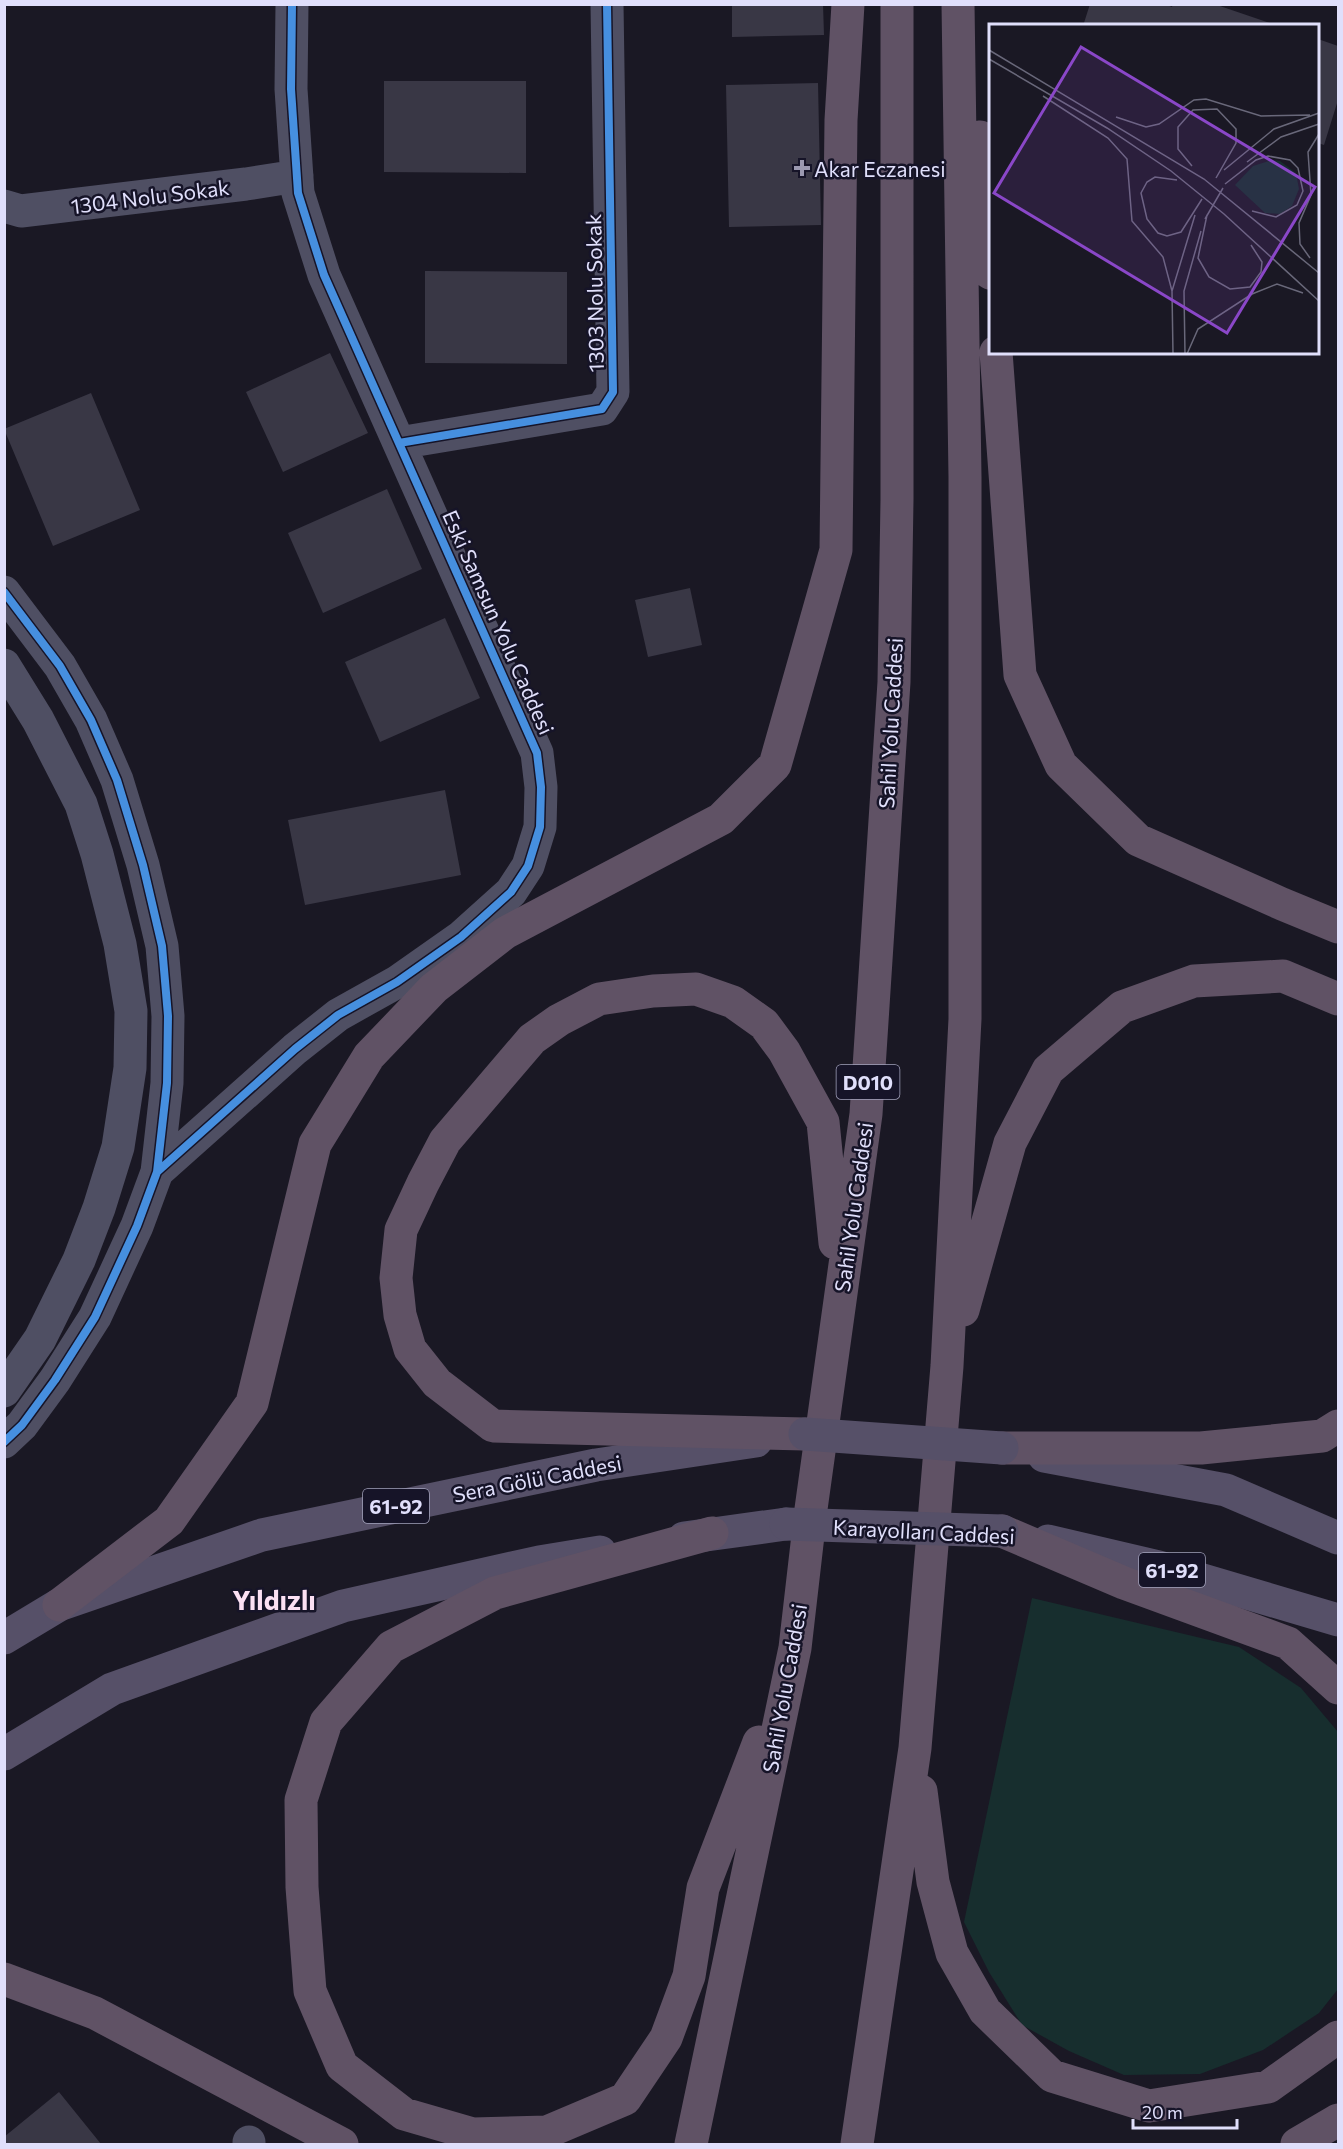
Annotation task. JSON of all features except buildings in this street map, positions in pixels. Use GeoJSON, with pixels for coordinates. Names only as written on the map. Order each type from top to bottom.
{"type":"FeatureCollection","features":[{"type":"Feature","properties":{"kind":"highway"},"geometry":{"type":"LineString","coordinates":[[59,1605],[169,1521],[252,1403],[315,1144],[369,1056],[434,988],[505,933],[721,819],[775,765],[836,550],[841,120],[848,4]]}},
{"type":"Feature","properties":{"kind":"highway","name":"Sahil Yolu Caddesi"},"geometry":{"type":"LineString","coordinates":[[691,2145],[795,1647],[866,1114],[894,682],[897,500],[897,4]]}},
{"type":"Feature","properties":{"kind":"highway"},"geometry":{"type":"LineString","coordinates":[[857,2145],[915,1748],[947,1366],[964,1019],[965,477],[958,4]]}},
{"type":"Feature","properties":{"kind":"highway"},"geometry":{"type":"LineString","coordinates":[[970,4],[989,260]]}},
{"type":"Feature","properties":{"kind":"highway"},"geometry":{"type":"LineString","coordinates":[[996,354],[1020,675],[1061,765],[1138,840],[1338,927]]}},
{"type":"Feature","properties":{"kind":"highway"},"geometry":{"type":"LineString","coordinates":[[947,1366],[1010,1143],[1048,1071],[1122,1007],[1194,981],[1283,976],[1338,999]]}},
{"type":"Feature","properties":{"kind":"highway"},"geometry":{"type":"LineString","coordinates":[[805,1434],[493,1426],[437,1383],[410,1350],[400,1315],[396,1278],[401,1230],[445,1141],[532,1039],[559,1020],[599,999],[653,991],[696,989],[733,1002],[764,1024],[784,1052],[823,1122],[840,1300]]}},
{"type":"Feature","properties":{"kind":"highway"},"geometry":{"type":"LineString","coordinates":[[1002,1448],[1201,1448],[1322,1436],[1338,1426]]}},
{"type":"Feature","properties":{"kind":"highway"},"geometry":{"type":"LineString","coordinates":[[1002,1531],[1124,1583],[1288,1643],[1338,1688]]}},
{"type":"Feature","properties":{"kind":"highway"},"geometry":{"type":"LineString","coordinates":[[712,1533],[495,1593],[392,1647],[326,1722],[301,1800],[302,1887],[310,1991],[342,2066],[404,2114],[473,2134],[548,2132],[625,2099],[666,2038],[689,1976],[703,1888],[795,1647]]}},
{"type":"Feature","properties":{"kind":"highway"},"geometry":{"type":"LineString","coordinates":[[915,1748],[933,1882],[952,1953],[985,2011],[1052,2076],[1149,2106],[1268,2087],[1338,2037]]}},
{"type":"Feature","properties":{"kind":"highway"},"geometry":{"type":"LineString","coordinates":[[4,1979],[95,2013],[342,2145]]}},
{"type":"Feature","properties":{"kind":"highway"},"geometry":{"type":"LineString","coordinates":[[1297,2145],[1338,2120]]}},
{"type":"Feature","properties":{"kind":"main road","name":"Sera Gölü Caddesi"},"geometry":{"type":"LineString","coordinates":[[4,1638],[59,1605],[262,1535],[596,1465],[805,1434]]}},
{"type":"Feature","properties":{"kind":"main road","name":"61-92"},"geometry":{"type":"LineString","coordinates":[[805,1434],[1002,1448],[1226,1490],[1338,1538]]}},
{"type":"Feature","properties":{"kind":"main road","name":"Karayolları Caddesi"},"geometry":{"type":"LineString","coordinates":[[712,1533],[786,1524],[1002,1531],[1159,1567],[1338,1620]]}},
{"type":"Feature","properties":{"kind":"main road","name":"61-92"},"geometry":{"type":"LineString","coordinates":[[4,1754],[112,1689],[344,1606],[539,1562],[712,1533]]}},
{"type":"Feature","properties":{"kind":"street","name":"Eski Samsun Yolu Caddesi"},"geometry":{"type":"LineString","coordinates":[[157,1172],[286,1057],[339,1015],[397,982],[461,937],[511,892],[528,866],[540,827],[541,787],[537,753],[324,275],[298,193],[291,89],[292,4]]}},
{"type":"Feature","properties":{"kind":"street","name":"1303 Nolu Sokak"},"geometry":{"type":"LineString","coordinates":[[399,443],[602,409],[613,392],[607,4]]}},
{"type":"Feature","properties":{"kind":"street","name":"1304 Nolu Sokak"},"geometry":{"type":"LineString","coordinates":[[4,206],[21,211],[297,176]]}},
{"type":"Feature","properties":{"kind":"street"},"geometry":{"type":"LineString","coordinates":[[4,592],[60,666],[91,720],[117,780],[143,866],[162,946],[168,1016],[167,1083],[157,1172],[137,1226],[94,1317],[55,1380],[22,1425],[4,1442]]}},
{"type":"Feature","properties":{"kind":"street"},"geometry":{"type":"LineString","coordinates":[[4,665],[38,720],[81,804],[97,854],[120,944],[131,1011],[130,1068],[118,1147],[99,1208],[79,1260],[40,1339],[4,1391]]}},
{"type":"Feature","properties":{"kind":"green space"},"geometry":{"type":"Polygon","coordinates":[[[1032,1598],[1239,1647],[1301,1688],[1338,1732],[1338,1989],[1319,2013],[1263,2050],[1200,2074],[1124,2075],[1069,2051],[1022,2025],[989,1972],[964,1922],[1032,1598]]]}},
{"type":"Feature","properties":{"kind":"cycle path"},"geometry":{"type":"LineString","coordinates":[[157,1172],[295,1049],[338,1015],[397,982],[461,937],[511,892],[528,866],[540,827],[541,787],[537,753],[324,275],[298,193],[291,89],[292,4]]}},
{"type":"Feature","properties":{"kind":"cycle path"},"geometry":{"type":"LineString","coordinates":[[399,443],[602,409],[613,392],[607,4]]}},
{"type":"Feature","properties":{"kind":"cycle path"},"geometry":{"type":"LineString","coordinates":[[4,592],[60,666],[91,720],[117,780],[143,865],[162,946],[168,1016],[167,1083],[157,1172],[137,1226],[95,1317],[55,1380],[22,1425],[4,1442]]}},
{"type":"Feature","properties":{"kind":"place","name":"Akar Eczanesi"},"geometry":{"type":"Point","coordinates":[802,168]}},
{"type":"Feature","properties":{"kind":"district","name":"Yıldızlı"},"geometry":{"type":"Point","coordinates":[274,1599]}}]}
